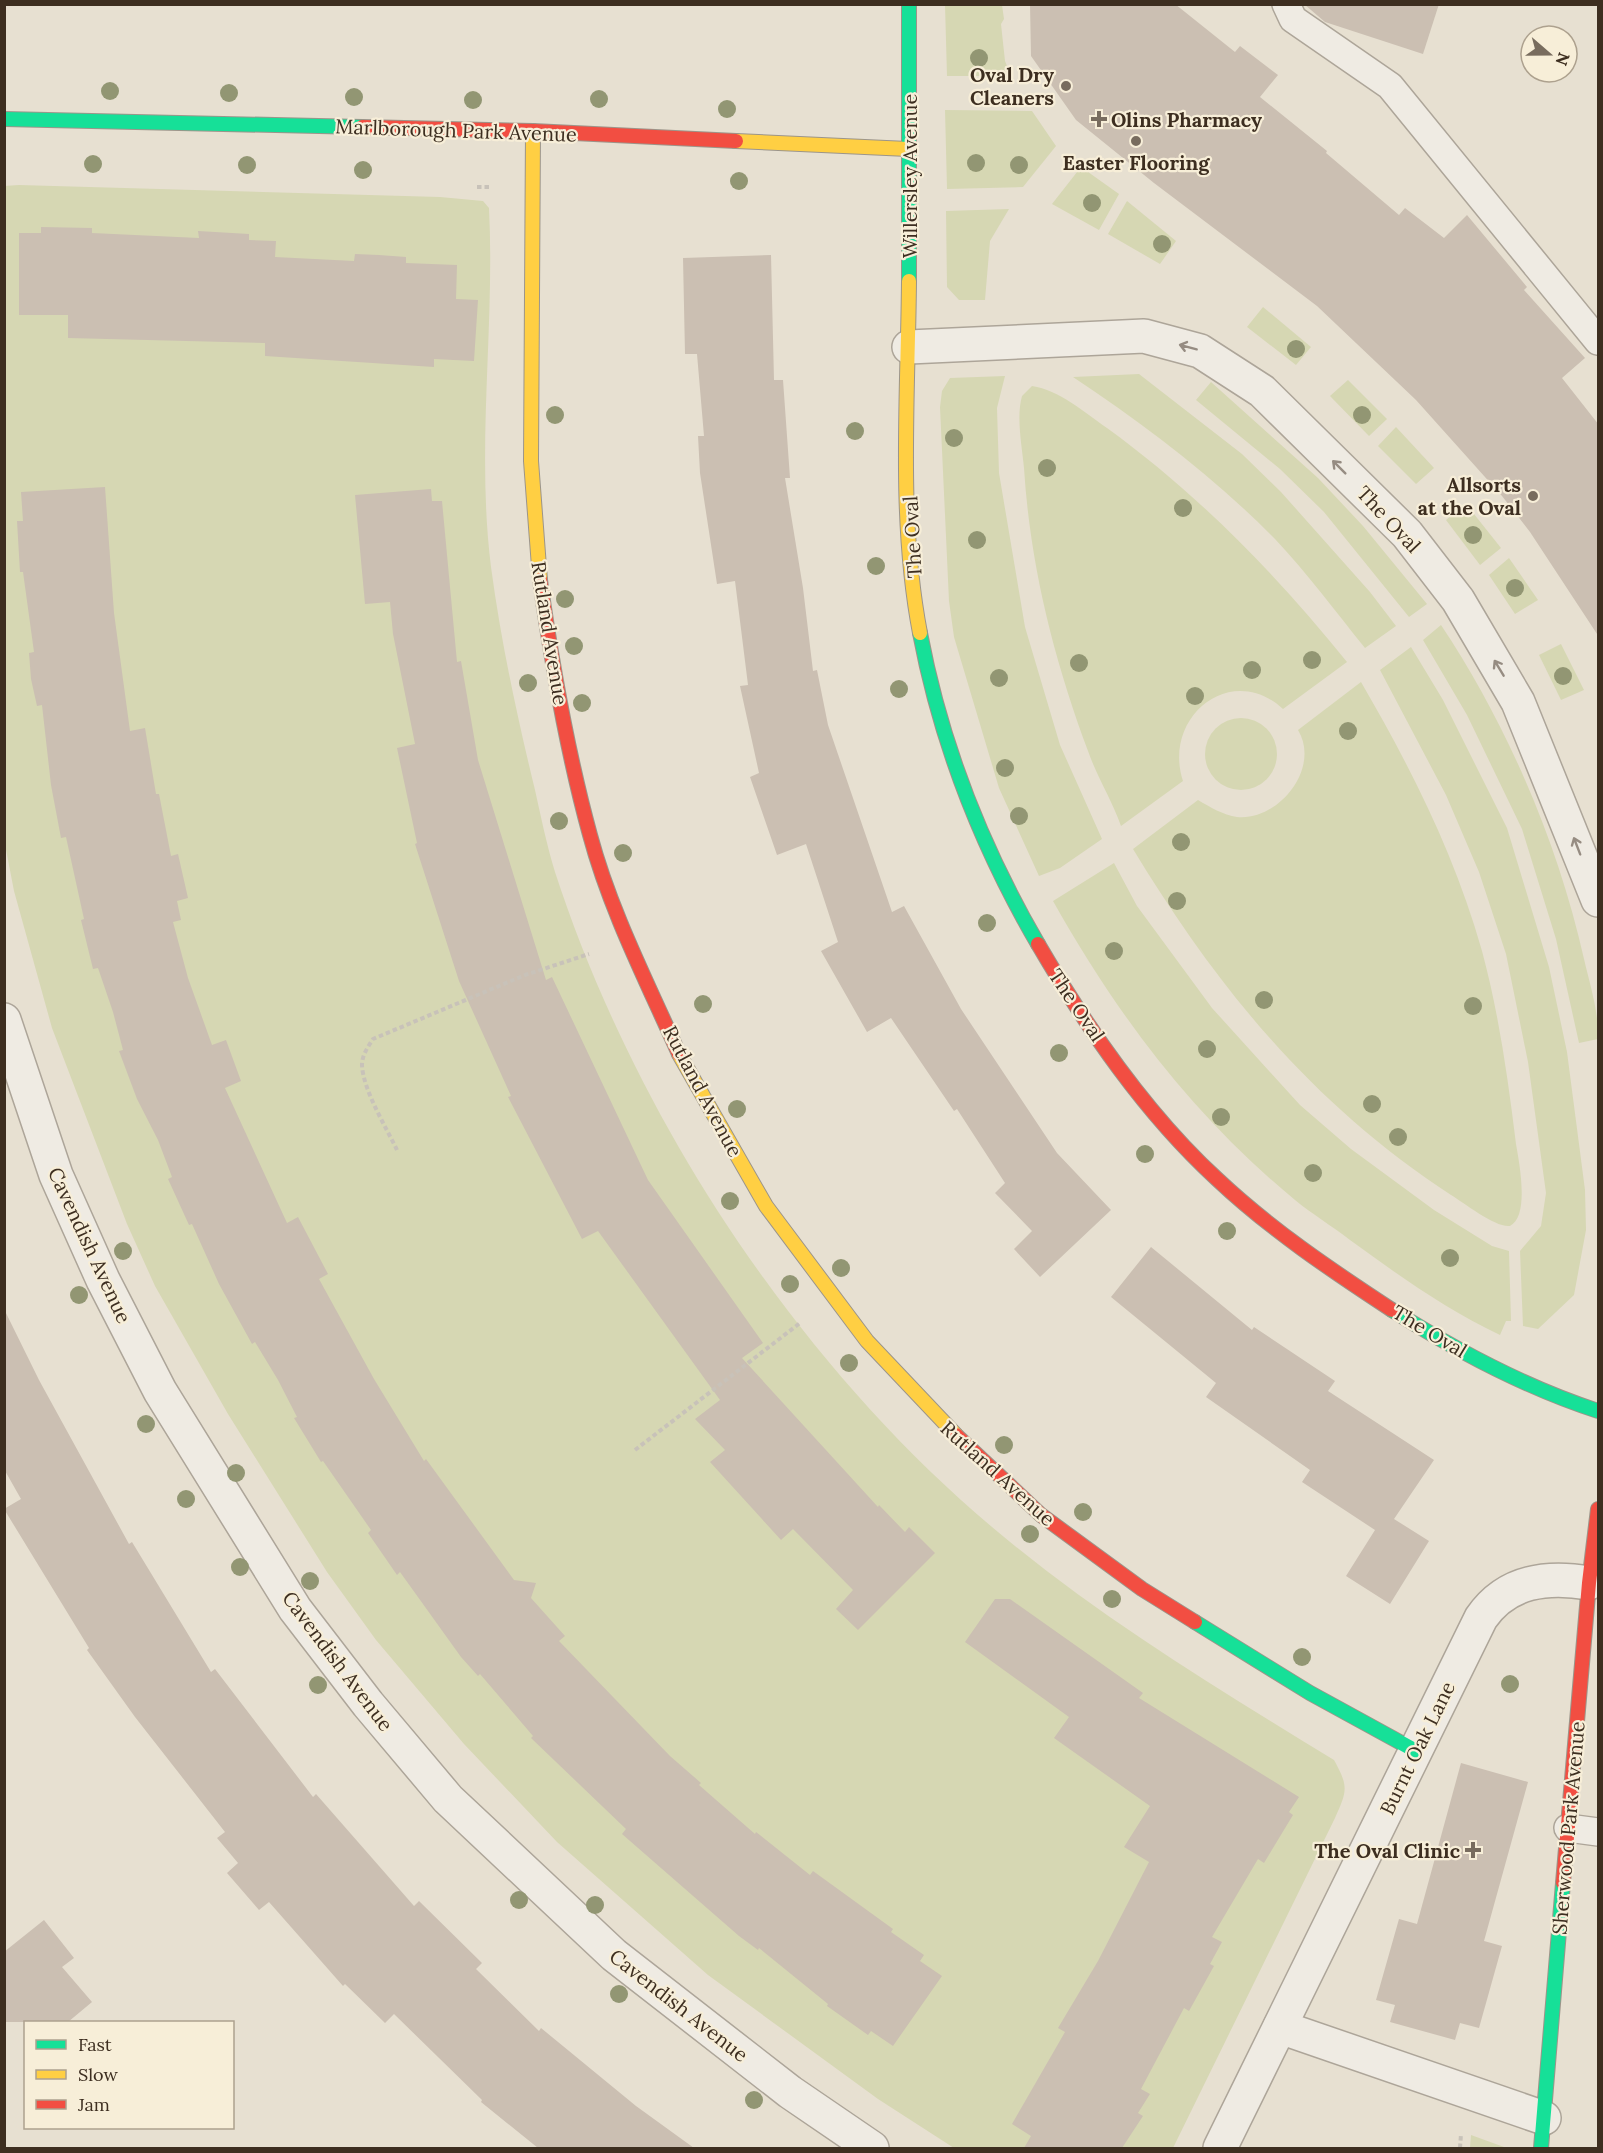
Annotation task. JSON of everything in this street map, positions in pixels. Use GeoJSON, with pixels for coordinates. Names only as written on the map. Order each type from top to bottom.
{"type":"FeatureCollection","features":[{"type":"Feature","properties":{"kind":"street","name":"Willersley Avenue"},"geometry":{"type":"LineString","coordinates":[[909,4],[909,347]]}},
{"type":"Feature","properties":{"kind":"street","name":"Marlborough Park Avenue"},"geometry":{"type":"LineString","coordinates":[[4,119],[533,131],[908,149]]}},
{"type":"Feature","properties":{"kind":"street","name":"Rutland Avenue"},"geometry":{"type":"LineString","coordinates":[[533,131],[531,462],[539,575],[554,676],[590,836],[630,943],[680,1054],[766,1206],[867,1341],[934,1415],[1041,1515],[1161,1601],[1320,1700],[1416,1750]]}},
{"type":"Feature","properties":{"kind":"street","name":"The Oval"},"geometry":{"type":"LineString","coordinates":[[1599,900],[1518,702],[1458,600],[1407,534],[1262,391],[1200,351],[1144,336],[909,347],[909,521],[918,624],[937,712],[963,791],[1003,880],[1048,962],[1084,1017],[1146,1103],[1192,1155],[1247,1207],[1304,1252],[1428,1332],[1535,1388],[1599,1411]]}},
{"type":"Feature","properties":{"kind":"street","name":"Cavendish Avenue"},"geometry":{"type":"LineString","coordinates":[[4,1020],[56,1175],[103,1280],[160,1391],[295,1609],[368,1704],[448,1799],[614,1955],[790,2092],[872,2148]]}},
{"type":"Feature","properties":{"kind":"street","name":"Sherwood Park Avenue"},"geometry":{"type":"LineString","coordinates":[[1542,2133],[1589,1583],[1599,1509]]}},
{"type":"Feature","properties":{"kind":"street","name":"Burnt Oak Lane"},"geometry":{"type":"LineString","coordinates":[[1220,2148],[1490,1605],[1506,1594],[1543,1580],[1559,1578],[1589,1583]]}},
{"type":"Feature","properties":{"kind":"street"},"geometry":{"type":"LineString","coordinates":[[1280,2027],[1542,2133]]}},
{"type":"Feature","properties":{"kind":"lane"},"geometry":{"type":"LineString","coordinates":[[1286,4],[1293,19],[1390,86],[1599,341]]}},
{"type":"Feature","properties":{"kind":"lane"},"geometry":{"type":"LineString","coordinates":[[1568,1828],[1599,1832]]}},
{"type":"Feature","properties":{"kind":"path"},"geometry":{"type":"LineString","coordinates":[[397,1150],[370,1095],[362,1066],[364,1054],[373,1039],[525,975],[630,943]]}},
{"type":"Feature","properties":{"kind":"path"},"geometry":{"type":"LineString","coordinates":[[635,1450],[834,1297]]}},
{"type":"Feature","properties":{"kind":"green space"},"geometry":{"type":"Polygon","coordinates":[[[945,5],[1002,5],[1004,19],[1001,24],[1005,61],[1011,76],[947,76],[945,5]]]}},
{"type":"Feature","properties":{"kind":"green space"},"geometry":{"type":"Polygon","coordinates":[[[945,110],[1032,111],[1056,146],[1023,187],[947,189],[945,110]]]}},
{"type":"Feature","properties":{"kind":"green space"},"geometry":{"type":"Polygon","coordinates":[[[1081,167],[1119,194],[1099,230],[1052,204],[1081,167]]]}},
{"type":"Feature","properties":{"kind":"green space"},"geometry":{"type":"Polygon","coordinates":[[[4,186],[440,197],[483,201],[489,208],[490,298],[485,432],[487,522],[495,595],[510,679],[555,872],[589,964],[630,1056],[678,1145],[732,1232],[791,1316],[856,1394],[925,1466],[998,1532],[1078,1594],[1204,1680],[1334,1760],[1342,1777],[1344,1795],[1335,1818],[1173,2148],[954,2148],[878,2099],[708,1975],[557,1842],[464,1744],[376,1640],[327,1572],[228,1414],[155,1286],[127,1224],[52,1028],[14,891],[4,839],[4,186]]]}},
{"type":"Feature","properties":{"kind":"green space"},"geometry":{"type":"Polygon","coordinates":[[[1127,201],[1176,241],[1160,264],[1108,234],[1127,201]]]}},
{"type":"Feature","properties":{"kind":"green space"},"geometry":{"type":"Polygon","coordinates":[[[1009,209],[990,241],[985,300],[959,300],[947,287],[946,211],[1009,209]]]}},
{"type":"Feature","properties":{"kind":"green space"},"geometry":{"type":"Polygon","coordinates":[[[1263,307],[1311,347],[1296,365],[1247,327],[1263,307]]]}},
{"type":"Feature","properties":{"kind":"green space"},"geometry":{"type":"Polygon","coordinates":[[[1139,374],[1242,454],[1281,492],[1370,592],[1396,626],[1365,648],[1298,565],[1252,516],[1178,453],[1073,377],[1139,374]]]}},
{"type":"Feature","properties":{"kind":"green space"},"geometry":{"type":"Polygon","coordinates":[[[1005,376],[997,408],[999,473],[1025,627],[1060,745],[1102,839],[1060,868],[1039,876],[999,788],[954,637],[949,601],[940,407],[942,391],[950,378],[1005,376]]]}},
{"type":"Feature","properties":{"kind":"green space"},"geometry":{"type":"Polygon","coordinates":[[[1348,380],[1387,419],[1369,436],[1330,396],[1348,380]]]}},
{"type":"Feature","properties":{"kind":"green space"},"geometry":{"type":"Polygon","coordinates":[[[1211,382],[1318,478],[1363,526],[1427,604],[1409,617],[1324,512],[1280,469],[1196,400],[1211,382]]]}},
{"type":"Feature","properties":{"kind":"green space"},"geometry":{"type":"Polygon","coordinates":[[[1032,386],[1052,392],[1071,402],[1141,453],[1173,480],[1264,567],[1347,662],[1283,709],[1263,696],[1242,691],[1223,694],[1206,703],[1192,717],[1182,736],[1179,758],[1183,781],[1121,826],[1092,761],[1064,682],[1038,576],[1027,504],[1019,422],[1022,396],[1032,386]]]}},
{"type":"Feature","properties":{"kind":"green space"},"geometry":{"type":"Polygon","coordinates":[[[1396,427],[1434,468],[1416,484],[1378,446],[1396,427]]]}},
{"type":"Feature","properties":{"kind":"green space"},"geometry":{"type":"Polygon","coordinates":[[[1466,504],[1501,548],[1480,565],[1446,520],[1466,504]]]}},
{"type":"Feature","properties":{"kind":"green space"},"geometry":{"type":"Polygon","coordinates":[[[1509,558],[1538,600],[1515,614],[1489,575],[1509,558]]]}},
{"type":"Feature","properties":{"kind":"green space"},"geometry":{"type":"Polygon","coordinates":[[[1441,625],[1488,703],[1528,786],[1545,828],[1573,915],[1594,999],[1598,1039],[1579,1043],[1556,939],[1522,829],[1467,715],[1423,640],[1441,625]]]}},
{"type":"Feature","properties":{"kind":"green space"},"geometry":{"type":"Polygon","coordinates":[[[1561,644],[1584,690],[1561,700],[1539,655],[1561,644]]]}},
{"type":"Feature","properties":{"kind":"green space"},"geometry":{"type":"Polygon","coordinates":[[[1411,647],[1443,700],[1507,828],[1549,967],[1567,1052],[1585,1190],[1586,1230],[1574,1295],[1538,1329],[1523,1326],[1520,1251],[1541,1226],[1546,1193],[1528,1062],[1506,954],[1479,872],[1446,795],[1380,670],[1411,647]]]}},
{"type":"Feature","properties":{"kind":"green space"},"geometry":{"type":"Polygon","coordinates":[[[1361,682],[1414,780],[1445,846],[1482,951],[1502,1047],[1521,1175],[1520,1212],[1510,1226],[1504,1226],[1480,1214],[1401,1160],[1355,1123],[1312,1083],[1272,1041],[1199,949],[1133,849],[1198,800],[1222,813],[1237,817],[1253,816],[1281,801],[1292,789],[1300,775],[1304,760],[1304,745],[1298,730],[1361,682]]]}},
{"type":"Feature","properties":{"kind":"green space"},"geometry":{"type":"Polygon","coordinates":[[[1241,718],[1261,724],[1271,734],[1277,754],[1271,774],[1261,784],[1241,790],[1221,784],[1211,774],[1205,754],[1211,734],[1221,724],[1241,718]]]}},
{"type":"Feature","properties":{"kind":"green space"},"geometry":{"type":"Polygon","coordinates":[[[1114,863],[1137,906],[1212,1008],[1300,1105],[1351,1149],[1434,1210],[1492,1246],[1509,1251],[1511,1321],[1506,1321],[1500,1335],[1461,1315],[1423,1291],[1308,1210],[1258,1168],[1190,1099],[1131,1024],[1103,984],[1053,901],[1114,863]]]}},
{"type":"Feature","properties":{"kind":"green space"},"geometry":{"type":"Polygon","coordinates":[[[1471,2135],[1504,2147],[1505,2148],[1470,2148],[1471,2135]]]}},
{"type":"Feature","properties":{"kind":"building"},"geometry":{"type":"Polygon","coordinates":[[[1030,4],[1175,4],[1235,52],[1240,46],[1278,75],[1260,97],[1327,151],[1326,153],[1399,215],[1405,208],[1444,238],[1467,215],[1527,287],[1524,290],[1585,358],[1562,378],[1599,425],[1599,637],[1530,532],[1502,496],[1416,400],[1317,306],[1154,183],[1076,120],[1031,56],[1030,4]]]}},
{"type":"Feature","properties":{"kind":"building"},"geometry":{"type":"Polygon","coordinates":[[[1304,4],[1439,4],[1423,54],[1325,22],[1304,4]]]}},
{"type":"Feature","properties":{"kind":"building"},"geometry":{"type":"Polygon","coordinates":[[[41,227],[92,228],[92,233],[199,238],[198,231],[249,234],[249,240],[276,241],[275,257],[354,261],[355,254],[379,255],[406,257],[406,263],[457,265],[456,299],[478,300],[474,361],[434,359],[434,367],[265,356],[265,343],[68,338],[68,315],[19,315],[19,233],[41,233],[41,227]]]}},
{"type":"Feature","properties":{"kind":"building"},"geometry":{"type":"Polygon","coordinates":[[[771,255],[774,380],[783,380],[790,478],[785,478],[803,588],[813,671],[817,670],[828,725],[892,912],[904,906],[961,1009],[1057,1153],[1111,1210],[1040,1277],[1014,1249],[1032,1231],[995,1193],[1005,1183],[957,1109],[954,1111],[891,1018],[867,1032],[821,951],[838,942],[806,844],[777,855],[750,777],[759,773],[740,686],[748,685],[735,581],[717,584],[700,473],[698,436],[704,436],[697,354],[685,354],[683,258],[771,255]]]}},
{"type":"Feature","properties":{"kind":"building"},"geometry":{"type":"Polygon","coordinates":[[[105,487],[114,613],[130,731],[145,728],[156,794],[159,794],[171,856],[178,854],[188,898],[177,901],[181,920],[173,922],[188,978],[212,1045],[226,1040],[241,1081],[225,1088],[287,1223],[298,1217],[328,1274],[319,1279],[374,1379],[424,1461],[426,1459],[514,1580],[536,1583],[531,1598],[565,1636],[559,1641],[670,1756],[701,1783],[699,1785],[755,1834],[756,1832],[810,1875],[813,1871],[893,1929],[891,1932],[924,1955],[920,1961],[942,1976],[893,2046],[871,2031],[868,2035],[827,2006],[828,2004],[759,1948],[758,1950],[739,1936],[622,1834],[626,1829],[531,1738],[533,1736],[480,1674],[478,1676],[461,1657],[400,1572],[397,1575],[368,1533],[371,1530],[323,1461],[321,1462],[294,1418],[297,1417],[278,1380],[255,1342],[252,1344],[219,1284],[192,1224],[189,1225],[168,1179],[172,1177],[158,1140],[137,1099],[119,1051],[123,1050],[98,968],[93,969],[81,920],[84,919],[66,837],[61,838],[51,785],[42,705],[37,706],[31,679],[29,653],[34,652],[23,572],[20,572],[17,521],[23,521],[21,492],[105,487]]]}},
{"type":"Feature","properties":{"kind":"building"},"geometry":{"type":"Polygon","coordinates":[[[431,489],[432,501],[442,501],[457,662],[461,661],[478,760],[546,980],[552,977],[648,1180],[763,1343],[742,1358],[878,1507],[879,1505],[905,1532],[909,1527],[935,1553],[858,1630],[836,1609],[853,1590],[793,1529],[781,1540],[710,1462],[725,1450],[695,1419],[720,1400],[598,1231],[582,1239],[508,1097],[511,1096],[459,981],[415,844],[417,843],[397,748],[415,744],[393,634],[390,602],[365,604],[355,495],[431,489]]]}},
{"type":"Feature","properties":{"kind":"building"},"geometry":{"type":"Polygon","coordinates":[[[1151,1247],[1252,1330],[1254,1327],[1335,1381],[1328,1391],[1434,1460],[1394,1519],[1429,1541],[1390,1604],[1346,1576],[1375,1530],[1302,1482],[1310,1470],[1206,1397],[1216,1383],[1111,1297],[1151,1247]]]}},
{"type":"Feature","properties":{"kind":"building"},"geometry":{"type":"Polygon","coordinates":[[[4,1309],[39,1380],[129,1544],[132,1542],[211,1672],[215,1669],[313,1797],[316,1794],[414,1906],[419,1901],[482,1963],[476,1969],[539,2031],[541,2028],[636,2106],[694,2148],[538,2148],[481,2102],[482,2100],[394,2014],[385,2023],[345,1984],[343,1986],[269,1902],[259,1910],[227,1873],[238,1863],[217,1838],[225,1832],[135,1717],[87,1650],[89,1648],[4,1509],[21,1499],[4,1469],[4,1309]]]}},
{"type":"Feature","properties":{"kind":"building"},"geometry":{"type":"Polygon","coordinates":[[[995,1599],[1010,1599],[1143,1693],[1139,1698],[1299,1797],[1289,1812],[1293,1815],[1264,1863],[1258,1859],[1212,1937],[1222,1942],[1210,1964],[1214,1966],[1189,2011],[1184,2008],[1141,2089],[1150,2094],[1138,2113],[1143,2116],[1122,2148],[1024,2148],[1031,2136],[1012,2124],[1065,2032],[1058,2028],[1098,1961],[1149,1862],[1124,1847],[1150,1806],[1054,1738],[1069,1717],[965,1642],[995,1599]]]}},
{"type":"Feature","properties":{"kind":"building","name":"The Oval Clinic"},"geometry":{"type":"Polygon","coordinates":[[[1461,1763],[1528,1782],[1484,1941],[1502,1946],[1479,2028],[1460,2023],[1455,2040],[1390,2022],[1395,2005],[1376,2000],[1399,1919],[1417,1924],[1461,1763]]]}},
{"type":"Feature","properties":{"kind":"building"},"geometry":{"type":"Polygon","coordinates":[[[44,1920],[74,1958],[62,1967],[92,2002],[69,2021],[4,2022],[4,1952],[44,1920]]]}},
{"type":"Feature","properties":{"kind":"traffic: fast"},"geometry":{"type":"LineString","coordinates":[[909,4],[909,281]]}},
{"type":"Feature","properties":{"kind":"traffic: fast"},"geometry":{"type":"LineString","coordinates":[[4,119],[362,127]]}},
{"type":"Feature","properties":{"kind":"traffic: fast"},"geometry":{"type":"LineString","coordinates":[[920,633],[939,715],[966,793],[998,870],[1038,944]]}},
{"type":"Feature","properties":{"kind":"traffic: fast"},"geometry":{"type":"LineString","coordinates":[[1392,1310],[1492,1367],[1544,1391],[1598,1411]]}},
{"type":"Feature","properties":{"kind":"traffic: fast"},"geometry":{"type":"LineString","coordinates":[[1195,1622],[1310,1693],[1416,1751]]}},
{"type":"Feature","properties":{"kind":"traffic: fast"},"geometry":{"type":"LineString","coordinates":[[1541,2148],[1563,1883]]}},
{"type":"Feature","properties":{"kind":"traffic: slow"},"geometry":{"type":"LineString","coordinates":[[533,131],[531,461],[540,580]]}},
{"type":"Feature","properties":{"kind":"traffic: slow"},"geometry":{"type":"LineString","coordinates":[[736,141],[908,149]]}},
{"type":"Feature","properties":{"kind":"traffic: slow"},"geometry":{"type":"LineString","coordinates":[[909,281],[906,413],[907,502],[913,590],[920,633]]}},
{"type":"Feature","properties":{"kind":"traffic: slow"},"geometry":{"type":"LineString","coordinates":[[679,1054],[766,1206],[867,1341],[956,1435]]}},
{"type":"Feature","properties":{"kind":"traffic: jam"},"geometry":{"type":"LineString","coordinates":[[362,127],[533,131],[736,141]]}},
{"type":"Feature","properties":{"kind":"traffic: jam"},"geometry":{"type":"LineString","coordinates":[[540,580],[574,772],[598,863],[642,973],[679,1054]]}},
{"type":"Feature","properties":{"kind":"traffic: jam"},"geometry":{"type":"LineString","coordinates":[[1038,944],[1097,1038],[1142,1098],[1191,1153],[1237,1197],[1280,1232],[1392,1310]]}},
{"type":"Feature","properties":{"kind":"traffic: jam"},"geometry":{"type":"LineString","coordinates":[[956,1435],[1041,1515],[1142,1589],[1195,1622]]}},
{"type":"Feature","properties":{"kind":"traffic: jam"},"geometry":{"type":"LineString","coordinates":[[1563,1883],[1589,1583],[1598,1509]]}},
{"type":"Feature","properties":{"kind":"place","name":"Oval Dry Cleaners"},"geometry":{"type":"Point","coordinates":[1066,86]}},
{"type":"Feature","properties":{"kind":"place","name":"Olins Pharmacy"},"geometry":{"type":"Point","coordinates":[1099,119]}},
{"type":"Feature","properties":{"kind":"place","name":"Easter Flooring"},"geometry":{"type":"Point","coordinates":[1136,141]}},
{"type":"Feature","properties":{"kind":"place","name":"Allsorts at the Oval"},"geometry":{"type":"Point","coordinates":[1533,496]}},
{"type":"Feature","properties":{"kind":"place","name":"The Oval Clinic"},"geometry":{"type":"Point","coordinates":[1473,1850]}}]}
